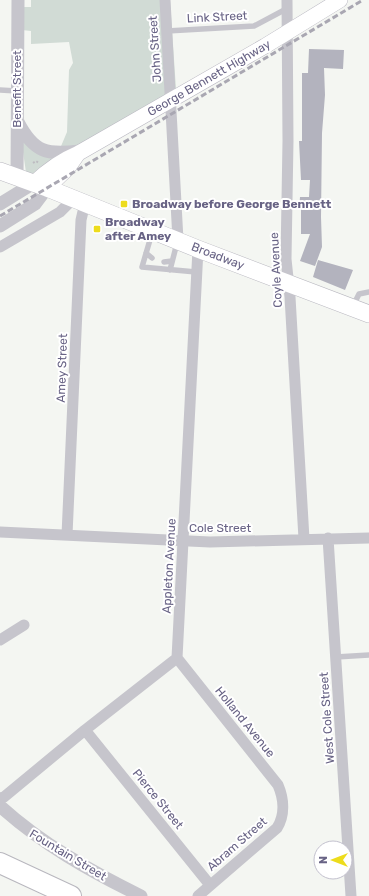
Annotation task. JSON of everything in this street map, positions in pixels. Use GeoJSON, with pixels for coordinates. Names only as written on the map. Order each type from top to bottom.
{"type":"FeatureCollection","features":[{"type":"Feature","properties":{"kind":"highway"},"geometry":{"type":"LineString","coordinates":[[0,864],[44,896]]}},
{"type":"Feature","properties":{"kind":"highway"},"geometry":{"type":"LineString","coordinates":[[0,864],[71,896]]}},
{"type":"Feature","properties":{"kind":"main road","name":"George Bennett Highway"},"geometry":{"type":"LineString","coordinates":[[41,185],[68,168],[80,152],[172,100],[340,0]]}},
{"type":"Feature","properties":{"kind":"main road","name":"Broadway"},"geometry":{"type":"LineString","coordinates":[[0,171],[41,185],[198,249],[369,314]]}},
{"type":"Feature","properties":{"kind":"street","name":"Benefit Street"},"geometry":{"type":"LineString","coordinates":[[18,0],[18,177]]}},
{"type":"Feature","properties":{"kind":"street","name":"John Street"},"geometry":{"type":"LineString","coordinates":[[165,0],[172,100],[178,240]]}},
{"type":"Feature","properties":{"kind":"street","name":"Coyle Avenue"},"geometry":{"type":"LineString","coordinates":[[288,4],[286,259],[289,283],[304,539]]}},
{"type":"Feature","properties":{"kind":"street"},"geometry":{"type":"LineString","coordinates":[[17,121],[25,136],[38,148],[48,152],[80,152]]}},
{"type":"Feature","properties":{"kind":"street","name":"George Bennett Highway"},"geometry":{"type":"LineString","coordinates":[[0,204],[41,185]]}},
{"type":"Feature","properties":{"kind":"street","name":"George Bennett Highway"},"geometry":{"type":"LineString","coordinates":[[0,226],[35,204],[41,185]]}},
{"type":"Feature","properties":{"kind":"street"},"geometry":{"type":"LineString","coordinates":[[0,247],[79,201]]}},
{"type":"Feature","properties":{"kind":"street","name":"Amey Street"},"geometry":{"type":"LineString","coordinates":[[67,534],[82,220],[79,201]]}},
{"type":"Feature","properties":{"kind":"street","name":"Appleton Avenue"},"geometry":{"type":"LineString","coordinates":[[177,658],[198,249]]}},
{"type":"Feature","properties":{"kind":"street","name":"Cole Street"},"geometry":{"type":"LineString","coordinates":[[0,532],[210,542],[369,538]]}},
{"type":"Feature","properties":{"kind":"street","name":"West Cole Street"},"geometry":{"type":"LineString","coordinates":[[328,538],[351,896]]}},
{"type":"Feature","properties":{"kind":"street"},"geometry":{"type":"LineString","coordinates":[[0,640],[24,625]]}},
{"type":"Feature","properties":{"kind":"street"},"geometry":{"type":"LineString","coordinates":[[0,798],[4,797],[85,730],[177,658]]}},
{"type":"Feature","properties":{"kind":"street","name":"Holland Avenue"},"geometry":{"type":"LineString","coordinates":[[177,658],[278,785],[282,794],[283,806]]}},
{"type":"Feature","properties":{"kind":"street","name":"Pierce Street"},"geometry":{"type":"LineString","coordinates":[[85,730],[210,885]]}},
{"type":"Feature","properties":{"kind":"street","name":"Fountain Street"},"geometry":{"type":"LineString","coordinates":[[0,806],[40,839],[95,874],[141,896]]}},
{"type":"Feature","properties":{"kind":"street","name":"Abram Street"},"geometry":{"type":"LineString","coordinates":[[198,896],[277,828],[282,820],[283,806]]}},
{"type":"Feature","properties":{"kind":"lane","name":"Link Street"},"geometry":{"type":"LineString","coordinates":[[167,31],[254,26],[288,4]]}},
{"type":"Feature","properties":{"kind":"lane"},"geometry":{"type":"LineString","coordinates":[[0,90],[17,91]]}},
{"type":"Feature","properties":{"kind":"lane"},"geometry":{"type":"LineString","coordinates":[[153,230],[150,254],[142,267],[196,272]]}},
{"type":"Feature","properties":{"kind":"lane"},"geometry":{"type":"LineString","coordinates":[[170,270],[168,260],[178,240]]}},
{"type":"Feature","properties":{"kind":"lane"},"geometry":{"type":"LineString","coordinates":[[352,308],[359,294],[369,292]]}},
{"type":"Feature","properties":{"kind":"lane"},"geometry":{"type":"LineString","coordinates":[[336,657],[369,655]]}},
{"type":"Feature","properties":{"kind":"shaded area"},"geometry":{"type":"Polygon","coordinates":[[[31,0],[170,0],[176,89],[27,179],[20,132],[31,140],[59,151],[67,132],[69,70],[73,63],[69,42],[31,44],[31,31],[22,30],[24,7],[31,7],[31,0]]]}},
{"type":"Feature","properties":{"kind":"building"},"geometry":{"type":"Polygon","coordinates":[[[309,49],[344,50],[343,69],[324,68],[325,95],[322,133],[321,217],[322,247],[315,266],[300,261],[310,234],[301,234],[301,210],[299,210],[300,197],[309,197],[310,180],[301,180],[299,141],[302,141],[302,73],[308,73],[309,49]]]}},
{"type":"Feature","properties":{"kind":"building"},"geometry":{"type":"Polygon","coordinates":[[[318,260],[353,270],[345,290],[313,277],[318,260]]]}},
{"type":"Feature","properties":{"kind":"railway"},"geometry":{"type":"LineString","coordinates":[[0,216],[363,0]]}},
{"type":"Feature","properties":{"kind":"place","name":"Broadway before George Bennett"},"geometry":{"type":"Point","coordinates":[124,204]}},
{"type":"Feature","properties":{"kind":"place","name":"Broadway after Amey"},"geometry":{"type":"Point","coordinates":[97,229]}}]}
